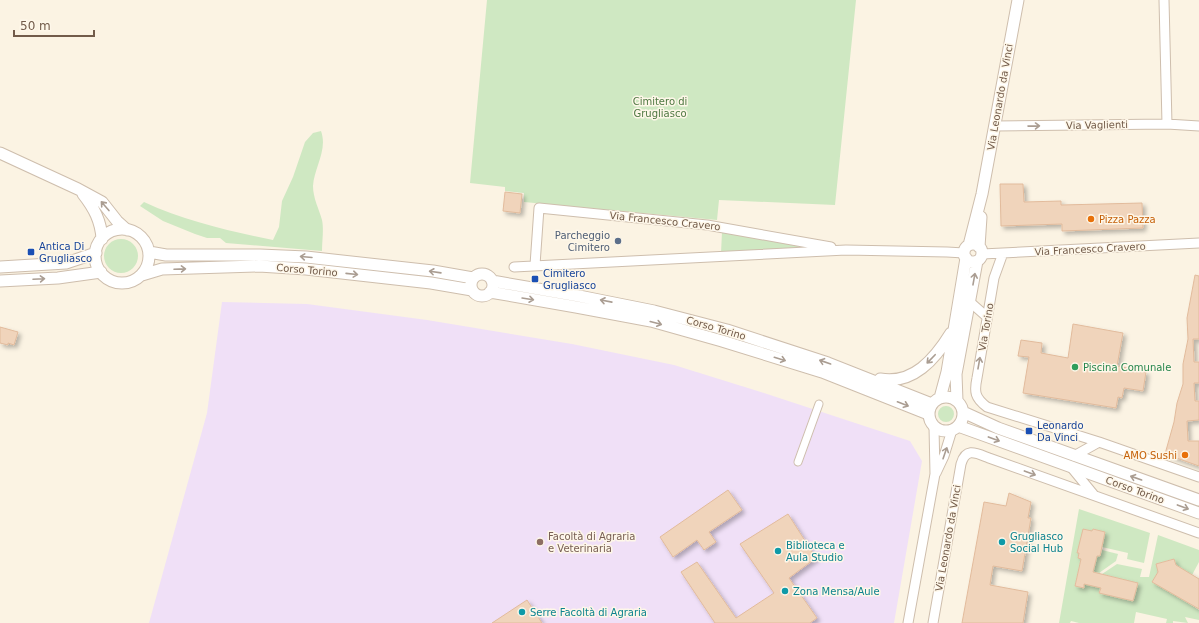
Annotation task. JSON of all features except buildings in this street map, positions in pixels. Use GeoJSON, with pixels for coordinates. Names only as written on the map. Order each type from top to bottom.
{"type":"FeatureCollection","features":[{"type":"Feature","properties":{"kind":"street","name":"Via Leonardo da Vinci"},"geometry":{"type":"LineString","coordinates":[[957,401],[956,374],[970,302],[973,253],[982,194],[1018,0]]}},
{"type":"Feature","properties":{"kind":"street"},"geometry":{"type":"LineString","coordinates":[[1164,0],[1167,124]]}},
{"type":"Feature","properties":{"kind":"street","name":"Via Vaglienti"},"geometry":{"type":"LineString","coordinates":[[995,126],[1167,124],[1199,126]]}},
{"type":"Feature","properties":{"kind":"street"},"geometry":{"type":"LineString","coordinates":[[0,153],[78,189],[102,202],[117,221],[127,230],[137,234],[144,241],[149,252],[148,262],[142,275]]}},
{"type":"Feature","properties":{"kind":"street"},"geometry":{"type":"LineString","coordinates":[[78,189],[97,215],[101,228],[102,239]]}},
{"type":"Feature","properties":{"kind":"street","name":"Via Francesco Cravero"},"geometry":{"type":"LineString","coordinates":[[535,266],[539,208],[707,225],[846,250]]}},
{"type":"Feature","properties":{"kind":"street"},"geometry":{"type":"LineString","coordinates":[[0,281],[58,278],[101,272],[96,264],[96,253],[102,239],[106,234],[127,230]]}},
{"type":"Feature","properties":{"kind":"street","name":"Via Francesco Cravero"},"geometry":{"type":"LineString","coordinates":[[514,267],[846,250],[1003,253],[1199,243]]}},
{"type":"Feature","properties":{"kind":"street","name":"Corso Torino"},"geometry":{"type":"LineString","coordinates":[[101,272],[109,280],[118,283],[130,282],[142,275],[162,269],[259,266],[306,269],[423,282],[472,290],[477,295],[481,296],[486,295],[491,287],[490,278],[482,274],[473,278],[306,257],[260,255],[166,255],[149,252]]}},
{"type":"Feature","properties":{"kind":"street"},"geometry":{"type":"LineString","coordinates":[[0,267],[66,263],[96,253]]}},
{"type":"Feature","properties":{"kind":"street","name":"Via Leonardo da Vinci"},"geometry":{"type":"LineString","coordinates":[[933,405],[946,372],[954,328],[973,253]]}},
{"type":"Feature","properties":{"kind":"street","name":"Via Torino"},"geometry":{"type":"LineString","coordinates":[[1003,253],[994,278],[975,389],[980,401],[987,407],[1099,442]]}},
{"type":"Feature","properties":{"kind":"street"},"geometry":{"type":"LineString","coordinates":[[472,290],[471,284],[473,278]]}},
{"type":"Feature","properties":{"kind":"street","name":"Corso Torino"},"geometry":{"type":"LineString","coordinates":[[491,287],[579,296],[662,313],[727,330],[828,363],[933,405]]}},
{"type":"Feature","properties":{"kind":"street","name":"Corso Torino"},"geometry":{"type":"LineString","coordinates":[[491,287],[576,307],[658,323],[933,405],[946,397],[957,401]]}},
{"type":"Feature","properties":{"kind":"street"},"geometry":{"type":"LineString","coordinates":[[970,302],[987,317]]}},
{"type":"Feature","properties":{"kind":"street"},"geometry":{"type":"LineString","coordinates":[[862,376],[890,381],[906,378],[921,369],[942,348],[954,328]]}},
{"type":"Feature","properties":{"kind":"street"},"geometry":{"type":"LineString","coordinates":[[935,474],[955,428],[961,422],[963,412],[957,401]]}},
{"type":"Feature","properties":{"kind":"street"},"geometry":{"type":"LineString","coordinates":[[798,462],[819,404]]}},
{"type":"Feature","properties":{"kind":"street"},"geometry":{"type":"LineString","coordinates":[[908,623],[935,474],[934,427],[929,419],[933,405]]}},
{"type":"Feature","properties":{"kind":"street","name":"Corso Torino"},"geometry":{"type":"LineString","coordinates":[[963,412],[1072,461],[1199,513]]}},
{"type":"Feature","properties":{"kind":"street","name":"Corso Torino"},"geometry":{"type":"LineString","coordinates":[[934,427],[943,431],[955,428],[1072,461],[1199,500]]}},
{"type":"Feature","properties":{"kind":"street"},"geometry":{"type":"LineString","coordinates":[[1072,461],[1099,442],[1199,477]]}},
{"type":"Feature","properties":{"kind":"street","name":"Via Leonardo da Vinci"},"geometry":{"type":"LineString","coordinates":[[932,623],[961,464],[967,454]]}},
{"type":"Feature","properties":{"kind":"street","name":"Corso Torino"},"geometry":{"type":"LineString","coordinates":[[967,454],[976,454],[1199,533]]}},
{"type":"Feature","properties":{"kind":"street","name":"Corso Torino"},"geometry":{"type":"LineString","coordinates":[[1072,461],[1094,496]]}},
{"type":"Feature","properties":{"kind":"shaded area","name":"Facoltà di Agraria e Veterinaria"},"geometry":{"type":"Polygon","coordinates":[[[222,302],[307,304],[427,320],[572,344],[674,365],[910,441],[922,461],[894,623],[149,623],[207,413],[222,302]]]}},
{"type":"Feature","properties":{"kind":"green space","name":"Cimitero di Grugliasco"},"geometry":{"type":"Polygon","coordinates":[[[487,0],[856,0],[835,205],[719,200],[717,220],[524,202],[524,193],[505,191],[505,187],[470,183],[487,0]]]}},
{"type":"Feature","properties":{"kind":"green space"},"geometry":{"type":"Polygon","coordinates":[[[321,131],[323,145],[314,179],[313,190],[323,224],[322,251],[226,243],[220,238],[207,238],[163,221],[140,206],[144,202],[191,220],[273,240],[279,227],[282,201],[293,177],[305,142],[313,133],[321,131]]]}},
{"type":"Feature","properties":{"kind":"green space"},"geometry":{"type":"Polygon","coordinates":[[[722,232],[803,247],[721,253],[722,232]]]}},
{"type":"Feature","properties":{"kind":"green space"},"geometry":{"type":"Polygon","coordinates":[[[118,239],[124,239],[128,240],[135,246],[138,256],[137,263],[131,270],[124,273],[118,273],[114,272],[107,266],[104,259],[104,253],[105,249],[111,242],[118,239]]]}},
{"type":"Feature","properties":{"kind":"green space"},"geometry":{"type":"Polygon","coordinates":[[[946,406],[953,411],[954,414],[949,421],[946,422],[939,417],[938,414],[943,407],[946,406]]]}},
{"type":"Feature","properties":{"kind":"green space"},"geometry":{"type":"Polygon","coordinates":[[[1079,509],[1150,533],[1144,563],[1127,559],[1128,553],[1102,547],[1105,532],[1093,529],[1078,553],[1081,559],[1075,586],[1083,588],[1084,584],[1101,585],[1099,593],[1133,601],[1137,583],[1102,574],[1117,564],[1142,569],[1140,577],[1149,577],[1158,535],[1199,550],[1199,562],[1192,575],[1177,569],[1173,559],[1156,564],[1158,572],[1153,581],[1199,610],[1199,620],[1185,617],[1188,623],[1173,621],[1173,623],[1166,623],[1167,619],[1136,612],[1134,623],[1079,623],[1071,621],[1070,623],[1059,623],[1079,509]]]}},
{"type":"Feature","properties":{"kind":"green space"},"geometry":{"type":"Polygon","coordinates":[[[1102,550],[1118,554],[1116,561],[1099,573],[1093,572],[1097,556],[1100,556],[1102,550]]]}},
{"type":"Feature","properties":{"kind":"place","name":"Pizza Pazza"},"geometry":{"type":"Point","coordinates":[1091,219]}},
{"type":"Feature","properties":{"kind":"place","name":"Parcheggio Cimitero"},"geometry":{"type":"Point","coordinates":[618,241]}},
{"type":"Feature","properties":{"kind":"place","name":"Antica Di Grugliasco"},"geometry":{"type":"Point","coordinates":[31,252]}},
{"type":"Feature","properties":{"kind":"place","name":"Cimitero Grugliasco"},"geometry":{"type":"Point","coordinates":[535,279]}},
{"type":"Feature","properties":{"kind":"place","name":"Piscina Comunale"},"geometry":{"type":"Point","coordinates":[1075,367]}},
{"type":"Feature","properties":{"kind":"place","name":"Leonardo Da Vinci"},"geometry":{"type":"Point","coordinates":[1029,431]}},
{"type":"Feature","properties":{"kind":"place","name":"AMO Sushi"},"geometry":{"type":"Point","coordinates":[1185,455]}},
{"type":"Feature","properties":{"kind":"place","name":"Facoltà di Agraria e Veterinaria"},"geometry":{"type":"Point","coordinates":[540,542]}},
{"type":"Feature","properties":{"kind":"place","name":"Grugliasco Social Hub"},"geometry":{"type":"Point","coordinates":[1002,542]}},
{"type":"Feature","properties":{"kind":"place","name":"Biblioteca e Aula Studio"},"geometry":{"type":"Point","coordinates":[778,551]}},
{"type":"Feature","properties":{"kind":"place","name":"Zona Mensa/Aule"},"geometry":{"type":"Point","coordinates":[785,591]}},
{"type":"Feature","properties":{"kind":"place","name":"Serre Facoltà di Agraria"},"geometry":{"type":"Point","coordinates":[522,612]}}]}
